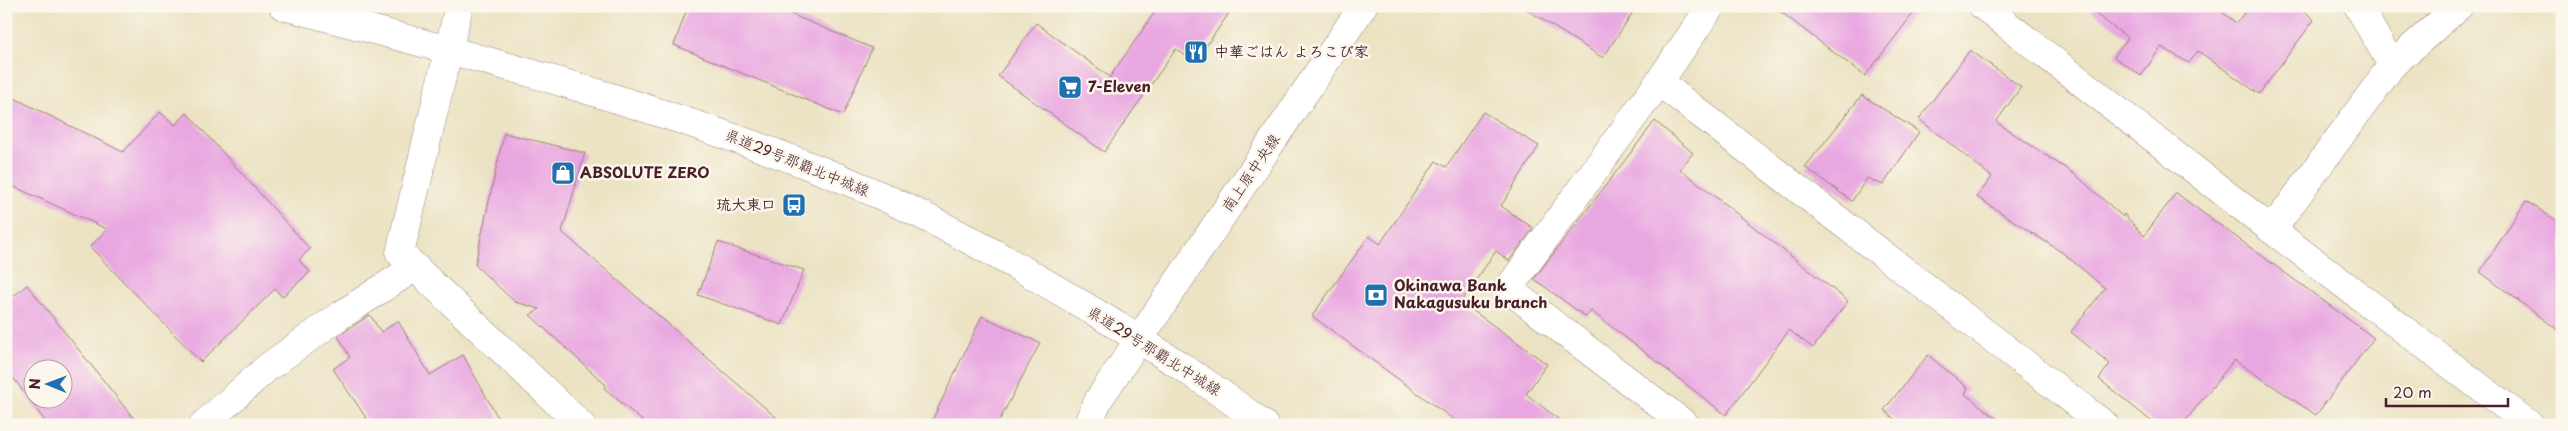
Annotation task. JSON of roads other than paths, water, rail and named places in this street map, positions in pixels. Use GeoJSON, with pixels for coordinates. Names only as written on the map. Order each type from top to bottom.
{"type":"FeatureCollection","features":[{"type":"Feature","properties":{"kind":"street","name":"県道29号那覇北中城線"},"geometry":{"type":"LineString","coordinates":[[283,6],[449,49],[669,115],[842,179],[917,212],[976,244],[1139,340],[1209,384],[1264,425]]}},
{"type":"Feature","properties":{"kind":"street"},"geometry":{"type":"LineString","coordinates":[[459,6],[400,253],[581,425]]}},
{"type":"Feature","properties":{"kind":"street","name":"南上原中央線"},"geometry":{"type":"LineString","coordinates":[[1087,425],[1099,400],[1363,6]]}},
{"type":"Feature","properties":{"kind":"street"},"geometry":{"type":"LineString","coordinates":[[1686,425],[1508,289],[1659,82],[1711,6]]}},
{"type":"Feature","properties":{"kind":"street"},"geometry":{"type":"LineString","coordinates":[[1983,6],[2272,230],[2530,425]]}},
{"type":"Feature","properties":{"kind":"street"},"geometry":{"type":"LineString","coordinates":[[2358,6],[2392,65]]}},
{"type":"Feature","properties":{"kind":"street"},"geometry":{"type":"LineString","coordinates":[[2272,230],[2392,65],[2459,6]]}},
{"type":"Feature","properties":{"kind":"street"},"geometry":{"type":"LineString","coordinates":[[1659,82],[2106,425]]}},
{"type":"Feature","properties":{"kind":"street"},"geometry":{"type":"LineString","coordinates":[[203,425],[268,367],[338,317],[415,267]]}},
{"type":"Feature","properties":{"kind":"place","name":"中華ごはん よろこび家"},"geometry":{"type":"Point","coordinates":[1196,52]}},
{"type":"Feature","properties":{"kind":"place","name":"7-Eleven"},"geometry":{"type":"Point","coordinates":[1070,87]}},
{"type":"Feature","properties":{"kind":"place","name":"ABSOLUTE ZERO"},"geometry":{"type":"Point","coordinates":[563,173]}},
{"type":"Feature","properties":{"kind":"place","name":"琉大東口"},"geometry":{"type":"Point","coordinates":[794,205]}},
{"type":"Feature","properties":{"kind":"place","name":"Okinawa Bank Nakagusuku branch"},"geometry":{"type":"Point","coordinates":[1376,295]}}]}
